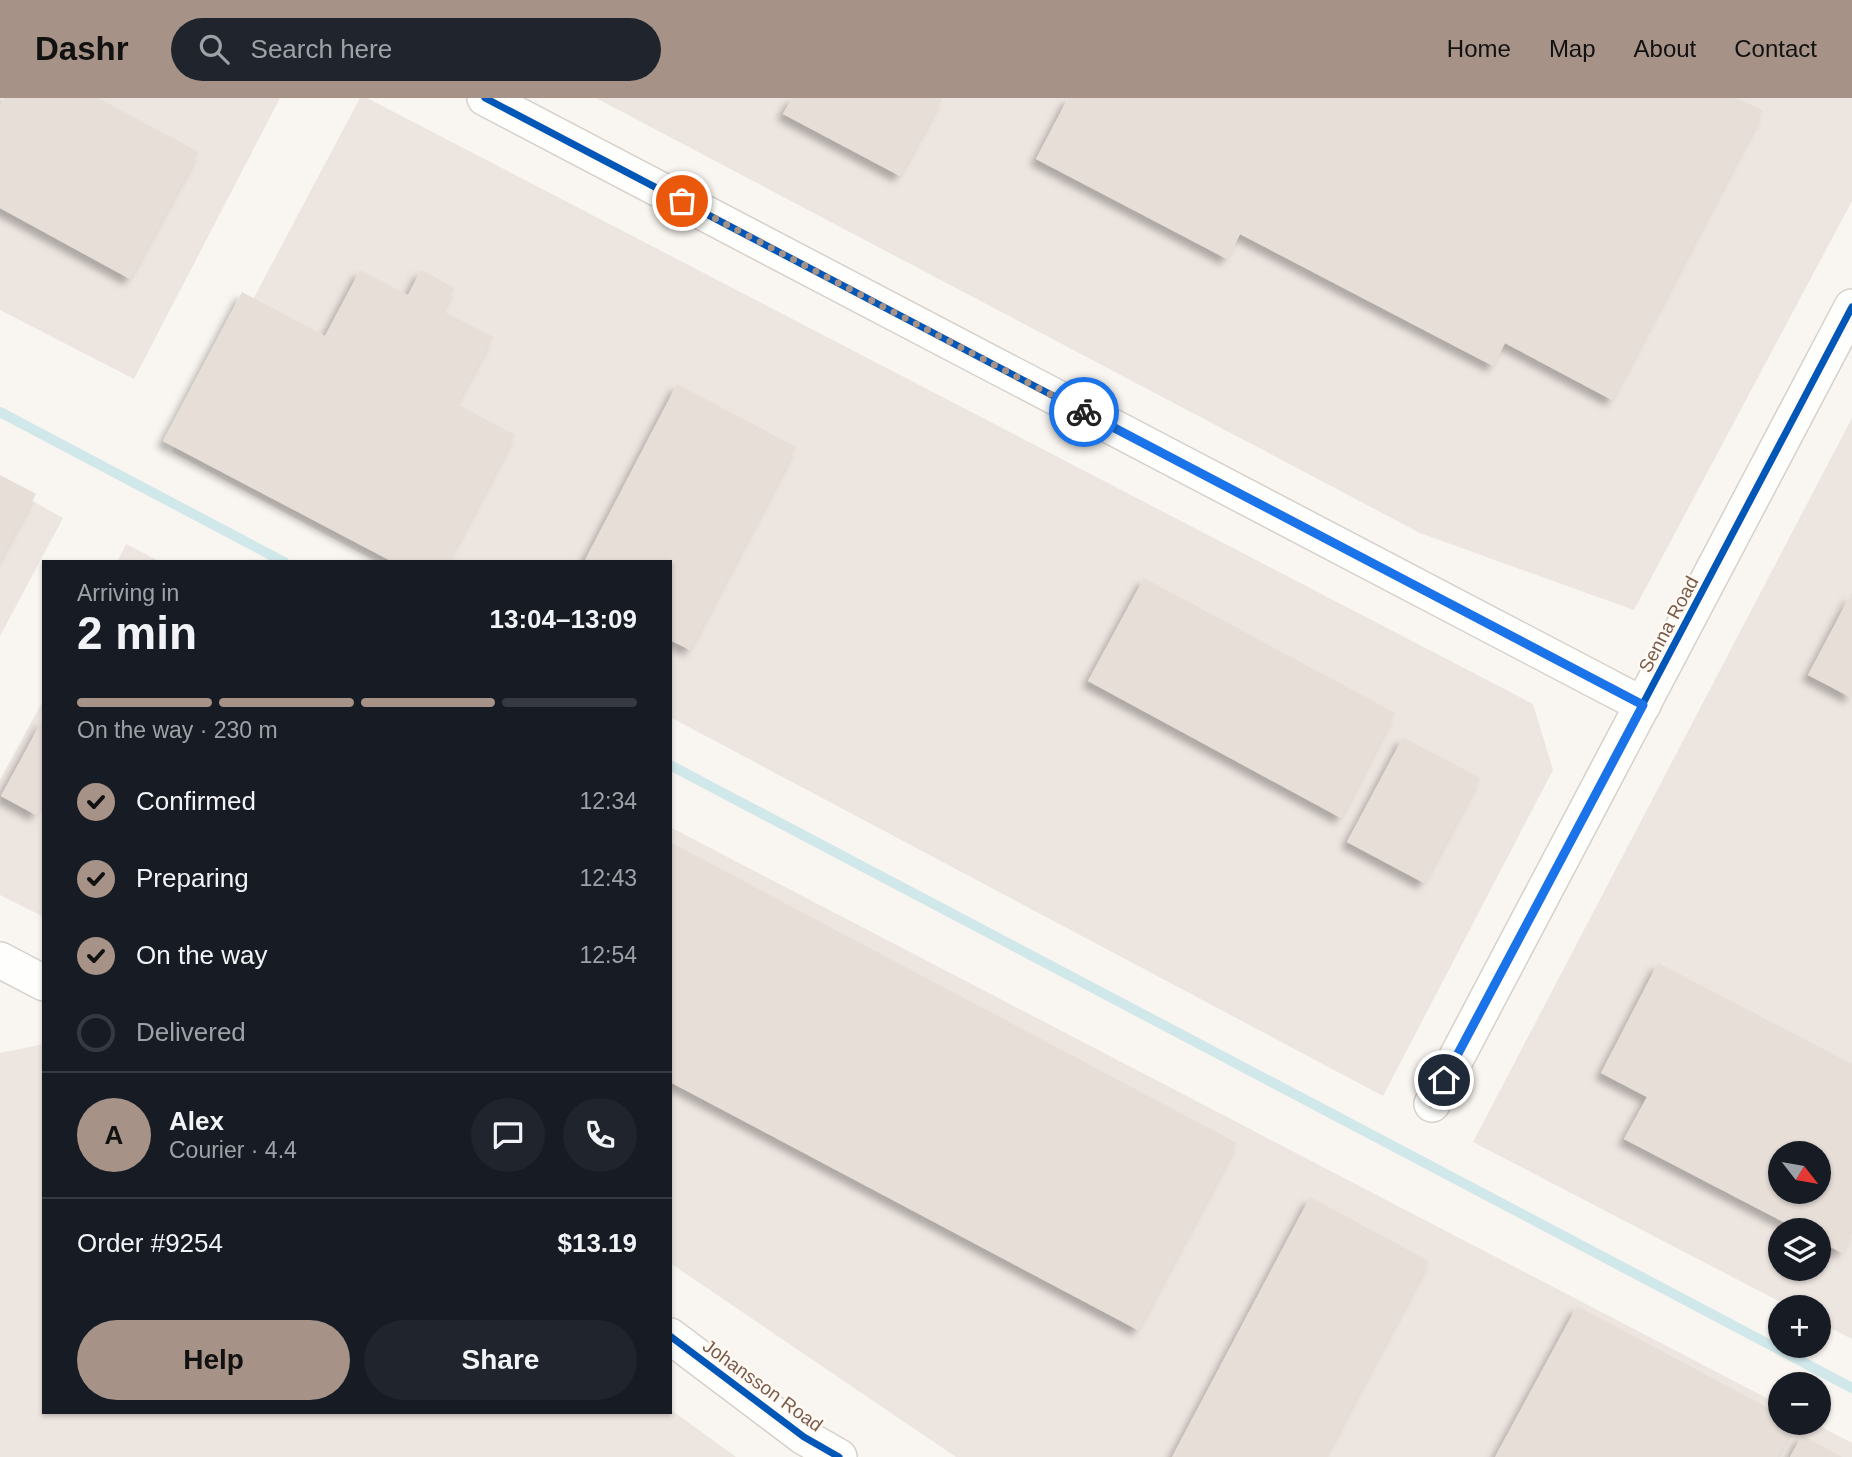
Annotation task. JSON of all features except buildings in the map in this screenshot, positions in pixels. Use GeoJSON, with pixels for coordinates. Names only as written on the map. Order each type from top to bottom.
{"type":"FeatureCollection","features":[{"type":"Feature","properties":{"kind":"street"},"geometry":{"type":"LineString","coordinates":[[485,98],[1643,705]]}},
{"type":"Feature","properties":{"kind":"street","name":"Senna Road"},"geometry":{"type":"LineString","coordinates":[[1432,1104],[1852,307]]}},
{"type":"Feature","properties":{"kind":"street"},"geometry":{"type":"LineString","coordinates":[[0,960],[42,982]]}},
{"type":"Feature","properties":{"kind":"street","name":"Johansson Road"},"geometry":{"type":"LineString","coordinates":[[672,1338],[804,1437],[839,1457]]}},
{"type":"Feature","properties":{"kind":"shaded area"},"geometry":{"type":"Polygon","coordinates":[[[0,98],[280,98],[134,379],[0,310],[0,98]]]}},
{"type":"Feature","properties":{"kind":"shaded area"},"geometry":{"type":"Polygon","coordinates":[[[360,98],[367,98],[1533,704],[1553,770],[1383,1096],[672,718],[672,560],[373,560],[172,452],[360,98]]]}},
{"type":"Feature","properties":{"kind":"shaded area"},"geometry":{"type":"Polygon","coordinates":[[[596,98],[1852,98],[1852,201],[1634,610],[1420,533],[596,98]]]}},
{"type":"Feature","properties":{"kind":"shaded area"},"geometry":{"type":"Polygon","coordinates":[[[1852,418],[1852,1339],[1831,1328],[1831,1295],[1768,1296],[1473,1142],[1852,418]]]}},
{"type":"Feature","properties":{"kind":"shaded area"},"geometry":{"type":"Polygon","coordinates":[[[0,483],[63,518],[0,636],[0,483]]]}},
{"type":"Feature","properties":{"kind":"shaded area"},"geometry":{"type":"Polygon","coordinates":[[[126,544],[157,560],[118,560],[126,544]]]}},
{"type":"Feature","properties":{"kind":"shaded area"},"geometry":{"type":"Polygon","coordinates":[[[42,703],[42,916],[0,895],[0,780],[42,703]]]}},
{"type":"Feature","properties":{"kind":"shaded area"},"geometry":{"type":"Polygon","coordinates":[[[672,828],[1768,1399],[1768,1435],[1831,1435],[1831,1432],[1852,1443],[1852,1457],[956,1457],[672,1264],[672,828]]]}},
{"type":"Feature","properties":{"kind":"shaded area"},"geometry":{"type":"Polygon","coordinates":[[[42,1044],[42,1414],[672,1414],[672,1410],[736,1457],[0,1457],[0,1053],[42,1044]]]}},
{"type":"Feature","properties":{"kind":"waterway"},"geometry":{"type":"LineString","coordinates":[[0,412],[280,560]]}},
{"type":"Feature","properties":{"kind":"waterway"},"geometry":{"type":"LineString","coordinates":[[672,766],[1852,1388]]}},
{"type":"Feature","properties":{"kind":"cycle path"},"geometry":{"type":"LineString","coordinates":[[485,98],[1643,705]]}},
{"type":"Feature","properties":{"kind":"cycle path"},"geometry":{"type":"LineString","coordinates":[[1432,1104],[1852,307]]}},
{"type":"Feature","properties":{"kind":"cycle path"},"geometry":{"type":"LineString","coordinates":[[672,1338],[804,1437],[839,1457]]}},
{"type":"Feature","properties":{"kind":"way so far"},"geometry":{"type":"LineString","coordinates":[[682,201],[1084,412]]}},
{"type":"Feature","properties":{"kind":"route"},"geometry":{"type":"LineString","coordinates":[[1084,412],[1643,705],[1444,1080]]}}]}
